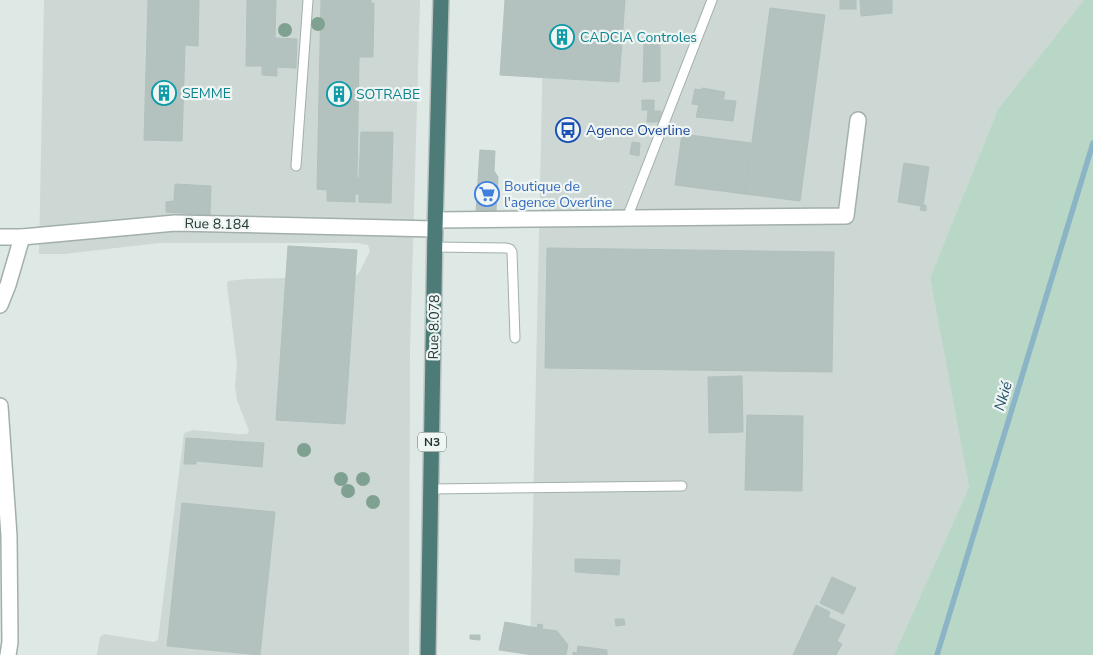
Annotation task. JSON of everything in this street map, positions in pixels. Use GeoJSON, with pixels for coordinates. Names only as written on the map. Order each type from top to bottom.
{"type":"FeatureCollection","features":[{"type":"Feature","properties":{"kind":"highway","name":"Rue 8.078"},"geometry":{"type":"LineString","coordinates":[[428,655],[441,0]]}},
{"type":"Feature","properties":{"kind":"street","name":"Rue 8.184"},"geometry":{"type":"LineString","coordinates":[[0,237],[22,238],[175,223],[436,225],[627,218],[846,216],[858,120]]}},
{"type":"Feature","properties":{"kind":"street"},"geometry":{"type":"LineString","coordinates":[[0,305],[22,238]]}},
{"type":"Feature","properties":{"kind":"street"},"geometry":{"type":"LineString","coordinates":[[0,406],[9,536],[10,642],[8,655]]}},
{"type":"Feature","properties":{"kind":"lane"},"geometry":{"type":"LineString","coordinates":[[296,166],[308,0]]}},
{"type":"Feature","properties":{"kind":"lane"},"geometry":{"type":"LineString","coordinates":[[627,218],[712,0]]}},
{"type":"Feature","properties":{"kind":"lane"},"geometry":{"type":"LineString","coordinates":[[435,247],[510,249],[512,252],[515,338]]}},
{"type":"Feature","properties":{"kind":"lane"},"geometry":{"type":"LineString","coordinates":[[432,489],[682,486]]}},
{"type":"Feature","properties":{"kind":"shaded area"},"geometry":{"type":"Polygon","coordinates":[[[44,0],[420,0],[410,349],[409,655],[97,655],[100,637],[104,634],[154,642],[158,640],[184,433],[193,430],[247,434],[249,431],[237,400],[235,387],[237,364],[228,281],[289,278],[351,283],[360,271],[370,251],[368,245],[357,243],[159,243],[64,254],[39,254],[44,0]]]}},
{"type":"Feature","properties":{"kind":"shaded area"},"geometry":{"type":"Polygon","coordinates":[[[544,0],[1084,0],[998,109],[930,278],[969,487],[894,655],[530,655],[544,0]]]}},
{"type":"Feature","properties":{"kind":"green space"},"geometry":{"type":"Polygon","coordinates":[[[1084,0],[1093,0],[1093,655],[894,655],[969,487],[930,278],[998,109],[1084,0]]]}},
{"type":"Feature","properties":{"kind":"building","name":"SEMME"},"geometry":{"type":"Polygon","coordinates":[[[148,0],[199,0],[198,46],[185,45],[182,141],[144,140],[148,0]]]}},
{"type":"Feature","properties":{"kind":"building"},"geometry":{"type":"Polygon","coordinates":[[[247,0],[276,0],[275,38],[297,39],[296,68],[277,67],[277,76],[262,75],[262,66],[246,66],[247,0]]]}},
{"type":"Feature","properties":{"kind":"building","name":"SOTRABE"},"geometry":{"type":"Polygon","coordinates":[[[321,0],[371,0],[371,3],[374,3],[373,57],[359,57],[357,178],[359,178],[361,132],[393,132],[391,203],[359,202],[359,194],[355,194],[355,202],[327,201],[327,190],[317,189],[321,0]]]}},
{"type":"Feature","properties":{"kind":"building","name":"CADCIA Controles"},"geometry":{"type":"Polygon","coordinates":[[[505,0],[625,0],[619,82],[500,75],[505,0]]]}},
{"type":"Feature","properties":{"kind":"building"},"geometry":{"type":"Polygon","coordinates":[[[840,0],[856,0],[856,9],[840,9],[840,0]]]}},
{"type":"Feature","properties":{"kind":"building"},"geometry":{"type":"Polygon","coordinates":[[[860,0],[892,0],[892,13],[861,16],[860,0]]]}},
{"type":"Feature","properties":{"kind":"building"},"geometry":{"type":"Polygon","coordinates":[[[770,8],[825,15],[800,201],[745,194],[770,8]]]}},
{"type":"Feature","properties":{"kind":"building"},"geometry":{"type":"Polygon","coordinates":[[[644,44],[660,45],[660,81],[643,82],[644,44]]]}},
{"type":"Feature","properties":{"kind":"building"},"geometry":{"type":"Polygon","coordinates":[[[702,88],[725,92],[723,100],[736,101],[733,121],[696,117],[699,105],[692,104],[695,89],[702,90],[702,88]]]}},
{"type":"Feature","properties":{"kind":"building"},"geometry":{"type":"Polygon","coordinates":[[[642,100],[654,100],[654,111],[661,111],[660,122],[647,122],[648,110],[642,110],[642,100]]]}},
{"type":"Feature","properties":{"kind":"building"},"geometry":{"type":"Polygon","coordinates":[[[682,134],[751,143],[745,194],[675,185],[682,134]]]}},
{"type":"Feature","properties":{"kind":"building"},"geometry":{"type":"Polygon","coordinates":[[[632,142],[640,143],[639,156],[630,154],[632,142]]]}},
{"type":"Feature","properties":{"kind":"building","name":"Boutique de l'agence Overline"},"geometry":{"type":"Polygon","coordinates":[[[480,150],[495,151],[494,171],[498,177],[496,211],[476,211],[480,150]]]}},
{"type":"Feature","properties":{"kind":"building"},"geometry":{"type":"Polygon","coordinates":[[[904,163],[929,167],[923,205],[926,205],[926,211],[920,210],[921,206],[898,202],[904,163]]]}},
{"type":"Feature","properties":{"kind":"building"},"geometry":{"type":"Polygon","coordinates":[[[175,184],[211,186],[210,215],[166,212],[166,202],[174,201],[175,184]]]}},
{"type":"Feature","properties":{"kind":"building"},"geometry":{"type":"Polygon","coordinates":[[[288,246],[357,250],[345,424],[276,420],[288,246]]]}},
{"type":"Feature","properties":{"kind":"building"},"geometry":{"type":"Polygon","coordinates":[[[547,248],[834,252],[832,372],[545,368],[547,248]]]}},
{"type":"Feature","properties":{"kind":"building"},"geometry":{"type":"Polygon","coordinates":[[[742,376],[743,432],[709,433],[708,377],[742,376]]]}},
{"type":"Feature","properties":{"kind":"building"},"geometry":{"type":"Polygon","coordinates":[[[747,415],[803,416],[802,491],[745,490],[747,415]]]}},
{"type":"Feature","properties":{"kind":"building"},"geometry":{"type":"Polygon","coordinates":[[[186,438],[264,443],[262,467],[196,461],[196,464],[184,464],[186,438]]]}},
{"type":"Feature","properties":{"kind":"building"},"geometry":{"type":"Polygon","coordinates":[[[182,503],[275,512],[260,655],[167,646],[182,503]]]}},
{"type":"Feature","properties":{"kind":"building"},"geometry":{"type":"Polygon","coordinates":[[[575,559],[620,560],[619,575],[575,572],[575,559]]]}},
{"type":"Feature","properties":{"kind":"building"},"geometry":{"type":"Polygon","coordinates":[[[832,577],[856,588],[843,614],[820,603],[832,577]]]}},
{"type":"Feature","properties":{"kind":"building"},"geometry":{"type":"Polygon","coordinates":[[[816,605],[830,612],[828,617],[845,625],[837,641],[842,644],[836,655],[793,655],[816,605]]]}},
{"type":"Feature","properties":{"kind":"building"},"geometry":{"type":"Polygon","coordinates":[[[615,619],[624,619],[625,625],[616,626],[615,619]]]}},
{"type":"Feature","properties":{"kind":"building"},"geometry":{"type":"Polygon","coordinates":[[[505,622],[537,628],[538,624],[543,625],[542,629],[557,631],[568,645],[566,655],[533,655],[499,650],[505,622]]]}},
{"type":"Feature","properties":{"kind":"building"},"geometry":{"type":"Polygon","coordinates":[[[470,635],[480,635],[480,640],[470,639],[470,635]]]}},
{"type":"Feature","properties":{"kind":"building"},"geometry":{"type":"Polygon","coordinates":[[[578,646],[607,650],[607,655],[573,655],[573,652],[577,653],[578,646]]]}},
{"type":"Feature","properties":{"kind":"waterway","name":"Nkié"},"geometry":{"type":"LineString","coordinates":[[937,655],[1093,143]]}},
{"type":"Feature","properties":{"kind":"place","name":"CADCIA Controles"},"geometry":{"type":"Point","coordinates":[562,37]}},
{"type":"Feature","properties":{"kind":"place","name":"SEMME"},"geometry":{"type":"Point","coordinates":[164,93]}},
{"type":"Feature","properties":{"kind":"place","name":"SOTRABE"},"geometry":{"type":"Point","coordinates":[339,94]}},
{"type":"Feature","properties":{"kind":"place","name":"Agence Overline"},"geometry":{"type":"Point","coordinates":[568,130]}},
{"type":"Feature","properties":{"kind":"place","name":"Boutique de l'agence Overline"},"geometry":{"type":"Point","coordinates":[487,194]}}]}
